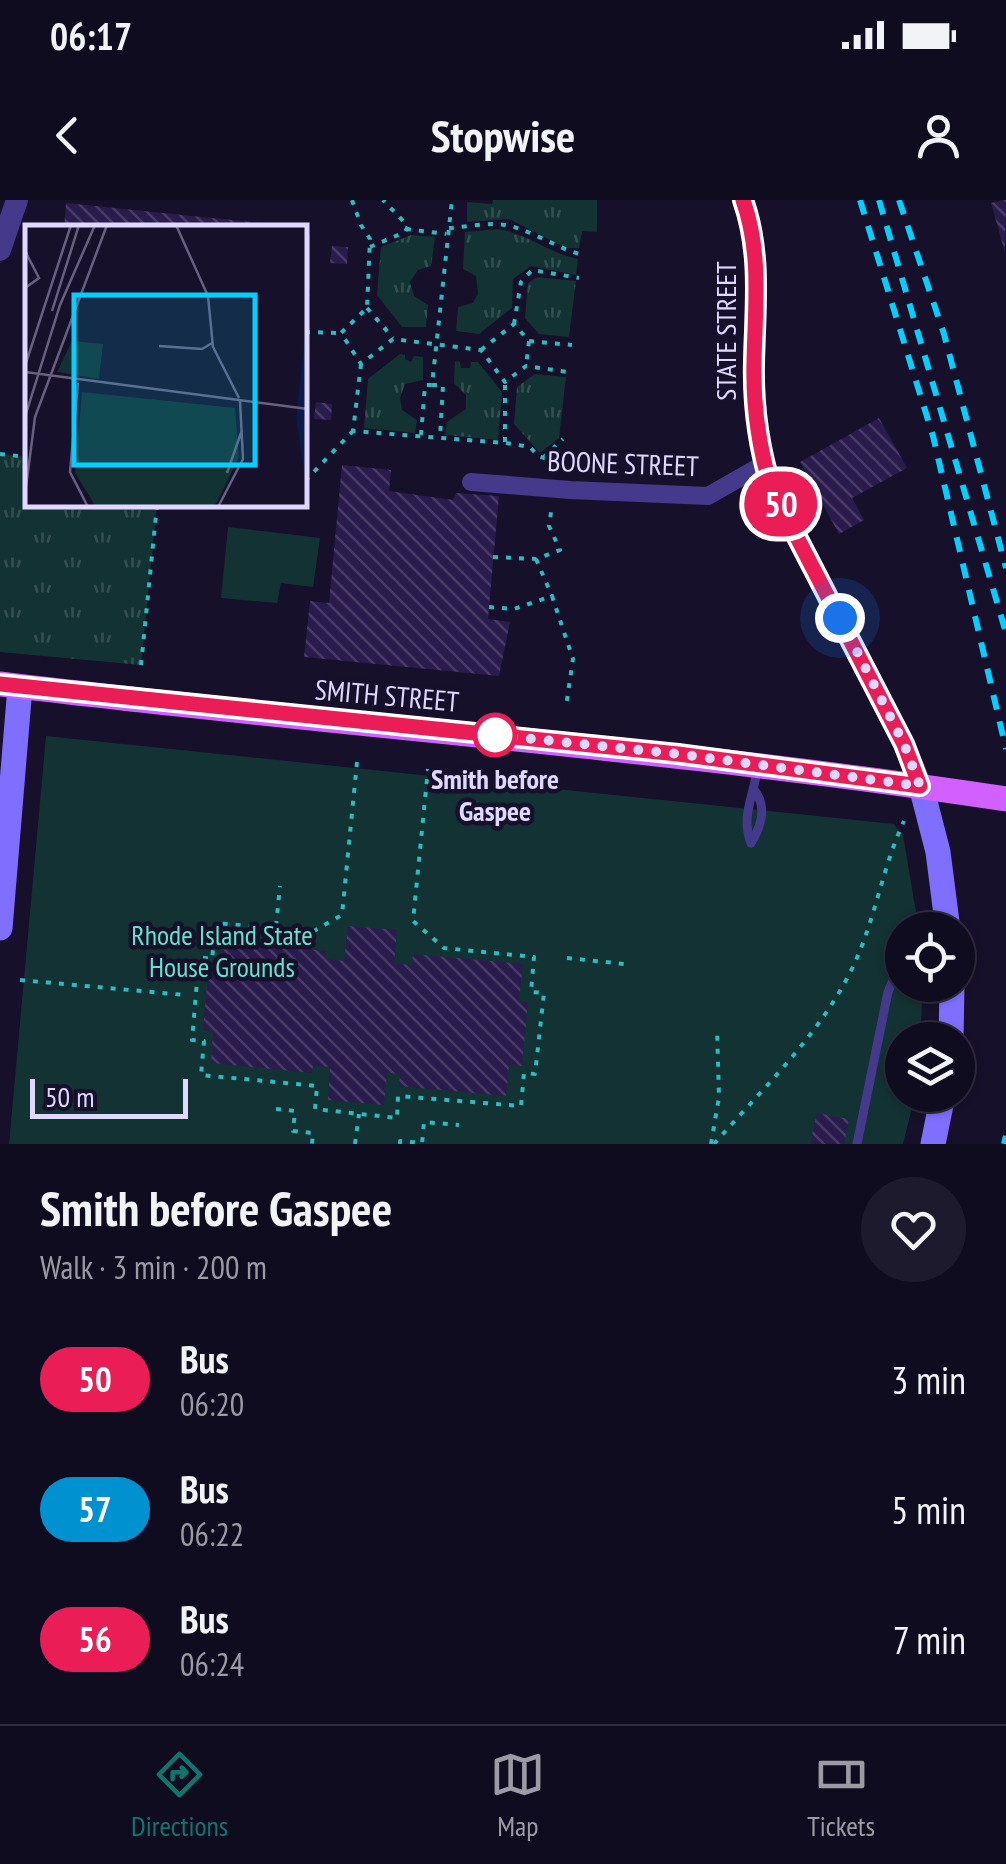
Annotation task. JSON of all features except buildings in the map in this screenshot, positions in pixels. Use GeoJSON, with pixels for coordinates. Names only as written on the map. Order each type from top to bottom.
{"type":"FeatureCollection","features":[{"type":"Feature","properties":{"kind":"main road","name":"SMITH STREET"},"geometry":{"type":"LineString","coordinates":[[10,686],[756,778],[920,786],[998,798]]}},
{"type":"Feature","properties":{"kind":"main road"},"geometry":{"type":"LineString","coordinates":[[0,928],[10,686]]}},
{"type":"Feature","properties":{"kind":"main road"},"geometry":{"type":"LineString","coordinates":[[920,786],[938,852],[946,912]]}},
{"type":"Feature","properties":{"kind":"main road"},"geometry":{"type":"LineString","coordinates":[[932,1144],[939,1112]]}},
{"type":"Feature","properties":{"kind":"street"},"geometry":{"type":"LineString","coordinates":[[0,250],[17,200]]}},
{"type":"Feature","properties":{"kind":"street","name":"STATE STREET"},"geometry":{"type":"LineString","coordinates":[[743,200],[756,248],[754,382],[764,464],[771,487],[904,744],[920,786]]}},
{"type":"Feature","properties":{"kind":"street","name":"BOONE STREET"},"geometry":{"type":"LineString","coordinates":[[471,482],[708,496],[764,464]]}},
{"type":"Feature","properties":{"kind":"lane"},"geometry":{"type":"LineString","coordinates":[[756,778],[761,815],[760,827],[751,843],[745,828],[756,778]]}},
{"type":"Feature","properties":{"kind":"lane"},"geometry":{"type":"LineString","coordinates":[[856,1144],[886,1002]]}},
{"type":"Feature","properties":{"kind":"path"},"geometry":{"type":"LineString","coordinates":[[308,332],[340,333],[366,308],[370,239],[360,225],[352,200]]}},
{"type":"Feature","properties":{"kind":"path"},"geometry":{"type":"LineString","coordinates":[[384,200],[408,226],[406,229]]}},
{"type":"Feature","properties":{"kind":"path"},"geometry":{"type":"LineString","coordinates":[[432,385],[452,200]]}},
{"type":"Feature","properties":{"kind":"path"},"geometry":{"type":"LineString","coordinates":[[370,247],[406,229],[449,231],[503,224],[553,247],[579,254]]}},
{"type":"Feature","properties":{"kind":"path"},"geometry":{"type":"LineString","coordinates":[[481,350],[514,324],[521,282],[532,270],[579,278]]}},
{"type":"Feature","properties":{"kind":"path"},"geometry":{"type":"LineString","coordinates":[[353,431],[506,443],[506,382],[481,350],[393,338],[366,308]]}},
{"type":"Feature","properties":{"kind":"path"},"geometry":{"type":"LineString","coordinates":[[514,324],[529,341],[572,345]]}},
{"type":"Feature","properties":{"kind":"path"},"geometry":{"type":"LineString","coordinates":[[340,333],[362,364]]}},
{"type":"Feature","properties":{"kind":"path"},"geometry":{"type":"LineString","coordinates":[[308,478],[353,431],[362,364],[393,338]]}},
{"type":"Feature","properties":{"kind":"path"},"geometry":{"type":"LineString","coordinates":[[506,382],[526,366],[529,341]]}},
{"type":"Feature","properties":{"kind":"path"},"geometry":{"type":"LineString","coordinates":[[526,366],[568,372]]}},
{"type":"Feature","properties":{"kind":"path"},"geometry":{"type":"LineString","coordinates":[[420,436],[425,384],[443,385],[440,437]]}},
{"type":"Feature","properties":{"kind":"path"},"geometry":{"type":"LineString","coordinates":[[543,458],[563,439]]}},
{"type":"Feature","properties":{"kind":"path"},"geometry":{"type":"LineString","coordinates":[[0,454],[25,457]]}},
{"type":"Feature","properties":{"kind":"path"},"geometry":{"type":"LineString","coordinates":[[140,665],[157,508]]}},
{"type":"Feature","properties":{"kind":"path"},"geometry":{"type":"LineString","coordinates":[[536,559],[574,659],[566,707]]}},
{"type":"Feature","properties":{"kind":"path"},"geometry":{"type":"LineString","coordinates":[[489,607],[514,609],[552,596]]}},
{"type":"Feature","properties":{"kind":"path"},"geometry":{"type":"LineString","coordinates":[[357,762],[342,914],[312,932],[216,922],[212,959],[199,958],[192,1040],[204,1041],[201,1075],[318,1086],[315,1109],[397,1118],[398,1096],[520,1106],[524,1073],[536,1074],[544,992],[531,992],[534,958],[444,948],[413,921],[428,769]]}},
{"type":"Feature","properties":{"kind":"path"},"geometry":{"type":"LineString","coordinates":[[712,1144],[820,1022],[856,960],[904,821]]}},
{"type":"Feature","properties":{"kind":"path"},"geometry":{"type":"LineString","coordinates":[[276,928],[280,886]]}},
{"type":"Feature","properties":{"kind":"path"},"geometry":{"type":"LineString","coordinates":[[567,958],[624,964]]}},
{"type":"Feature","properties":{"kind":"path"},"geometry":{"type":"LineString","coordinates":[[20,980],[184,995]]}},
{"type":"Feature","properties":{"kind":"path"},"geometry":{"type":"LineString","coordinates":[[712,1144],[719,1098],[718,1028]]}},
{"type":"Feature","properties":{"kind":"path"},"geometry":{"type":"LineString","coordinates":[[276,1108],[295,1111],[293,1131],[313,1133],[312,1144]]}},
{"type":"Feature","properties":{"kind":"path"},"geometry":{"type":"LineString","coordinates":[[356,1144],[359,1114]]}},
{"type":"Feature","properties":{"kind":"path"},"geometry":{"type":"LineString","coordinates":[[400,1144],[422,1143],[424,1122],[459,1125]]}},
{"type":"Feature","properties":{"kind":"green space"},"geometry":{"type":"Polygon","coordinates":[[[493,200],[597,200],[597,232],[582,231],[579,248],[566,248],[509,219],[467,222],[467,202],[492,204],[493,200]]]}},
{"type":"Feature","properties":{"kind":"green space"},"geometry":{"type":"Polygon","coordinates":[[[499,229],[578,259],[576,275],[531,266],[513,279],[512,308],[479,334],[456,331],[458,307],[473,303],[478,294],[476,276],[463,269],[465,232],[499,229]]]}},
{"type":"Feature","properties":{"kind":"green space"},"geometry":{"type":"Polygon","coordinates":[[[411,235],[435,237],[431,266],[418,270],[410,282],[414,296],[428,305],[426,327],[402,327],[377,295],[381,247],[411,235]]]}},
{"type":"Feature","properties":{"kind":"green space"},"geometry":{"type":"Polygon","coordinates":[[[537,277],[576,281],[569,337],[539,334],[525,318],[528,283],[537,277]]]}},
{"type":"Feature","properties":{"kind":"green space"},"geometry":{"type":"Polygon","coordinates":[[[400,354],[411,362],[414,356],[423,357],[423,380],[405,384],[400,398],[402,410],[417,420],[415,433],[364,428],[368,379],[400,354]]]}},
{"type":"Feature","properties":{"kind":"green space"},"geometry":{"type":"Polygon","coordinates":[[[455,361],[460,362],[461,368],[478,362],[502,392],[498,440],[445,435],[447,422],[466,409],[466,395],[454,383],[455,361]]]}},
{"type":"Feature","properties":{"kind":"green space"},"geometry":{"type":"Polygon","coordinates":[[[535,374],[566,377],[559,438],[540,453],[514,424],[517,387],[535,374]]]}},
{"type":"Feature","properties":{"kind":"green space"},"geometry":{"type":"Polygon","coordinates":[[[0,454],[25,457],[25,508],[157,508],[141,665],[0,652],[0,454]]]}},
{"type":"Feature","properties":{"kind":"green space"},"geometry":{"type":"Polygon","coordinates":[[[228,527],[320,538],[313,587],[281,583],[277,603],[221,598],[228,527]]]}},
{"type":"Feature","properties":{"kind":"green space","name":"Rhode Island State House Grounds"},"geometry":{"type":"Polygon","coordinates":[[[46,736],[894,824],[903,835],[916,912],[885,912],[885,1002],[922,1002],[921,1022],[885,1022],[885,1112],[911,1112],[903,1144],[9,1144],[46,736]]]}},
{"type":"Feature","properties":{"kind":"railway"},"geometry":{"type":"LineString","coordinates":[[860,200],[933,436],[1006,749]]}},
{"type":"Feature","properties":{"kind":"railway"},"geometry":{"type":"LineString","coordinates":[[879,200],[1006,633]]}},
{"type":"Feature","properties":{"kind":"railway"},"geometry":{"type":"LineString","coordinates":[[899,200],[944,334],[1006,568]]}},
{"type":"Feature","properties":{"kind":"railway"},"geometry":{"type":"LineString","coordinates":[[1004,1144],[1006,1136]]}},
{"type":"Feature","properties":{"kind":"bus line","name":"50"},"geometry":{"type":"LineString","coordinates":[[0,684],[678,754],[920,786],[904,744],[771,487],[764,464],[754,367],[756,248],[743,200]]}},
{"type":"Feature","properties":{"kind":"place","name":"Smith before Gaspee"},"geometry":{"type":"Point","coordinates":[495,735]}},
{"type":"Feature","properties":{"kind":"route"},"geometry":{"type":"LineString","coordinates":[[495,735],[920,786],[904,744],[840,618]]}}]}
